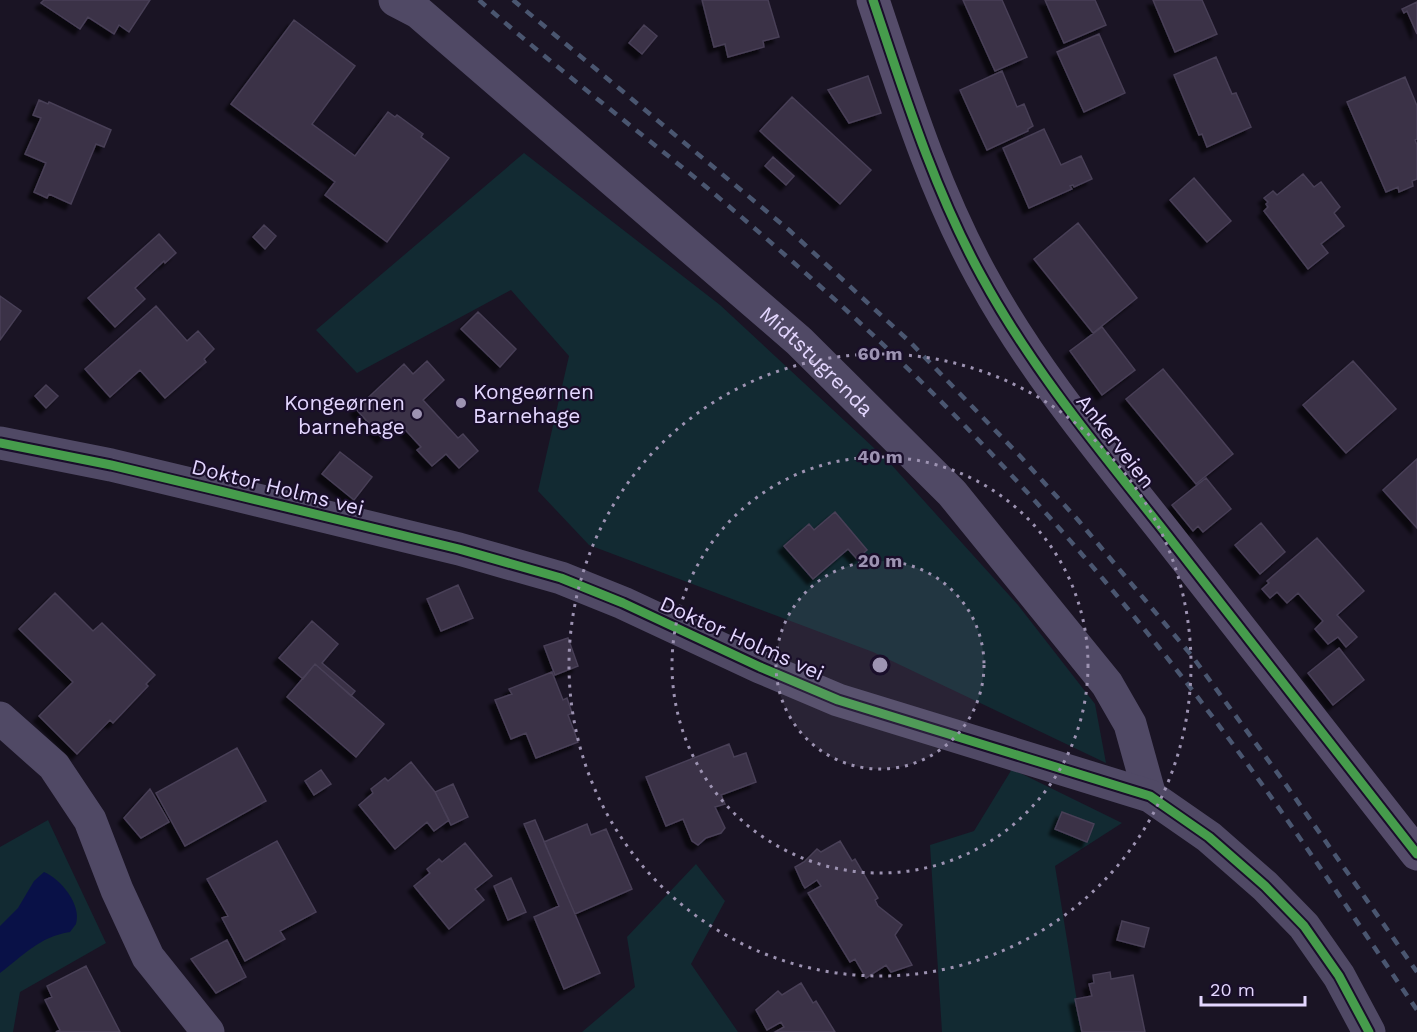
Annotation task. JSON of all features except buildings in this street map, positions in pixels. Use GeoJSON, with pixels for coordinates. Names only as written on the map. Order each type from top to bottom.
{"type":"FeatureCollection","features":[{"type":"Feature","properties":{"kind":"main road","name":"Ankerveien"},"geometry":{"type":"LineString","coordinates":[[873,0],[921,139],[959,232],[1008,322],[1059,397],[1417,854]]}},
{"type":"Feature","properties":{"kind":"street","name":"Midtstugrenda"},"geometry":{"type":"LineString","coordinates":[[395,0],[418,12],[799,341],[952,493],[1107,684],[1130,724],[1150,796]]}},
{"type":"Feature","properties":{"kind":"street","name":"Doktor Holms vei"},"geometry":{"type":"LineString","coordinates":[[0,442],[224,492],[459,549],[561,578],[623,603],[760,667],[838,700],[1150,796],[1209,837],[1265,886],[1304,926],[1339,976],[1369,1032]]}},
{"type":"Feature","properties":{"kind":"street"},"geometry":{"type":"LineString","coordinates":[[0,718],[54,766],[90,820],[117,890],[148,957],[208,1032]]}},
{"type":"Feature","properties":{"kind":"shaded area"},"geometry":{"type":"Polygon","coordinates":[[[524,153],[720,305],[888,461],[1018,605],[1095,704],[1106,763],[873,652],[589,545],[538,491],[569,356],[511,290],[357,373],[316,330],[524,153]]]}},
{"type":"Feature","properties":{"kind":"shaded area"},"geometry":{"type":"Polygon","coordinates":[[[1012,769],[1122,823],[1055,866],[1082,1032],[942,1032],[930,845],[974,831],[1012,769]]]}},
{"type":"Feature","properties":{"kind":"shaded area"},"geometry":{"type":"Polygon","coordinates":[[[48,820],[106,943],[20,992],[13,1032],[0,1032],[0,847],[48,820]]]}},
{"type":"Feature","properties":{"kind":"shaded area"},"geometry":{"type":"Polygon","coordinates":[[[696,864],[725,901],[691,964],[738,1032],[582,1032],[635,987],[627,937],[696,864]]]}},
{"type":"Feature","properties":{"kind":"shaded area"},"geometry":{"type":"Polygon","coordinates":[[[44,872],[57,880],[69,894],[76,909],[76,924],[70,932],[41,942],[0,973],[0,926],[18,908],[34,881],[44,872]]]}},
{"type":"Feature","properties":{"kind":"railway"},"geometry":{"type":"LineString","coordinates":[[479,0],[778,249],[897,358],[1028,493],[1110,587],[1226,735],[1417,1010]]}},
{"type":"Feature","properties":{"kind":"railway"},"geometry":{"type":"LineString","coordinates":[[513,0],[789,230],[910,342],[1019,455],[1078,520],[1192,656],[1284,782],[1417,972]]}},
{"type":"Feature","properties":{"kind":"cycle path"},"geometry":{"type":"LineString","coordinates":[[873,0],[921,141],[949,210],[982,277],[1022,344],[1091,439],[1417,854]]}},
{"type":"Feature","properties":{"kind":"cycle path"},"geometry":{"type":"LineString","coordinates":[[0,443],[111,465],[224,492],[459,549],[561,578],[623,603],[760,667],[838,700],[1150,796],[1209,837],[1265,886],[1304,926],[1339,976],[1369,1032]]}},
{"type":"Feature","properties":{"kind":"place","name":"Kongeørnen Barnehage"},"geometry":{"type":"Point","coordinates":[461,403]}},
{"type":"Feature","properties":{"kind":"place","name":"Kongeørnen barnehage"},"geometry":{"type":"Point","coordinates":[417,414]}}]}
